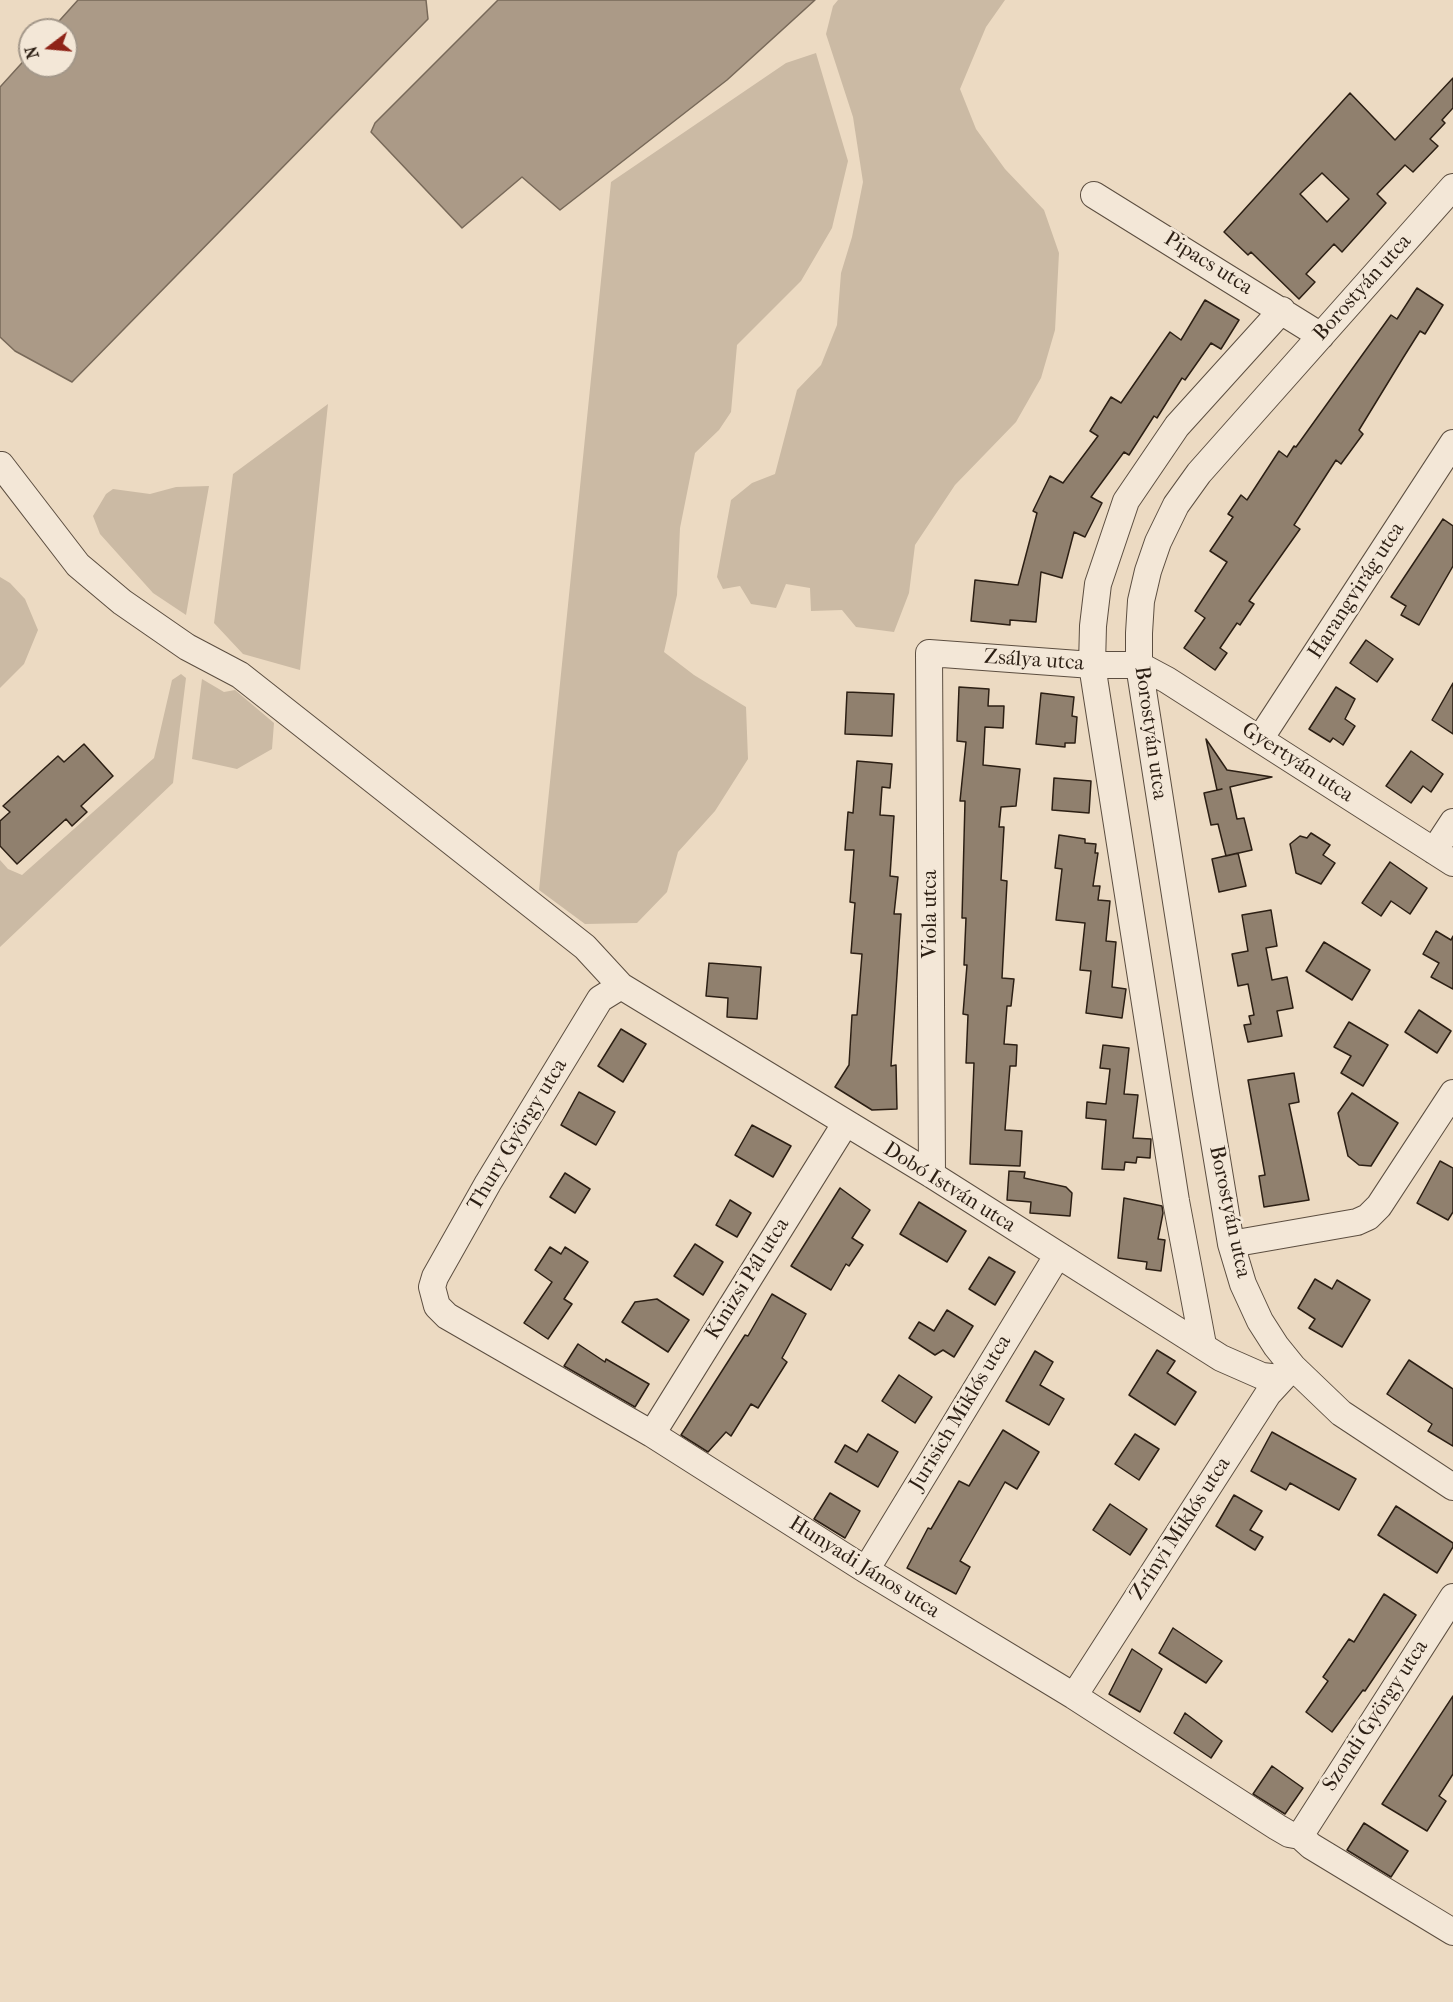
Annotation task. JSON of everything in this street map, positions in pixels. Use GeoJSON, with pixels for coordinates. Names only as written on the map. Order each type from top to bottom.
{"type":"FeatureCollection","features":[{"type":"Feature","properties":{"kind":"street","name":"Borostyán utca"},"geometry":{"type":"LineString","coordinates":[[1287,1373],[1276,1346],[1260,1321],[1243,1284],[1231,1244],[1139,665],[1141,601],[1158,542],[1176,506],[1199,473],[1453,187]]}},
{"type":"Feature","properties":{"kind":"street","name":"Pipacs utca"},"geometry":{"type":"LineString","coordinates":[[1094,195],[1321,336]]}},
{"type":"Feature","properties":{"kind":"street"},"geometry":{"type":"LineString","coordinates":[[1203,1345],[1176,1201],[1092,665],[1098,584],[1126,501],[1177,426],[1282,310]]}},
{"type":"Feature","properties":{"kind":"street","name":"Harangvirág utca"},"geometry":{"type":"LineString","coordinates":[[1260,739],[1453,443]]}},
{"type":"Feature","properties":{"kind":"street","name":"Dobó István utca"},"geometry":{"type":"LineString","coordinates":[[1,465],[78,565],[104,587],[187,647],[240,675],[585,947],[621,986],[845,1124],[933,1175],[1057,1256],[1240,1368],[1262,1376],[1287,1373]]}},
{"type":"Feature","properties":{"kind":"street","name":"Zsálya utca"},"geometry":{"type":"LineString","coordinates":[[928,653],[1092,665],[1139,665]]}},
{"type":"Feature","properties":{"kind":"street","name":"Viola utca"},"geometry":{"type":"LineString","coordinates":[[928,653],[933,1175]]}},
{"type":"Feature","properties":{"kind":"street","name":"Gyertyán utca"},"geometry":{"type":"LineString","coordinates":[[1139,665],[1260,739],[1444,857]]}},
{"type":"Feature","properties":{"kind":"street"},"geometry":{"type":"LineString","coordinates":[[1444,857],[1453,822]]}},
{"type":"Feature","properties":{"kind":"street","name":"Thury György utca"},"geometry":{"type":"LineString","coordinates":[[433,1296],[435,1276],[488,1182],[600,999],[621,986]]}},
{"type":"Feature","properties":{"kind":"street"},"geometry":{"type":"LineString","coordinates":[[1231,1244],[1357,1222],[1368,1217],[1380,1206],[1453,1094]]}},
{"type":"Feature","properties":{"kind":"street","name":"Kinizsi Pál utca"},"geometry":{"type":"LineString","coordinates":[[652,1434],[845,1124]]}},
{"type":"Feature","properties":{"kind":"street","name":"Jurisich Miklós utca"},"geometry":{"type":"LineString","coordinates":[[866,1570],[1057,1256]]}},
{"type":"Feature","properties":{"kind":"street","name":"Hunyadi János utca"},"geometry":{"type":"LineString","coordinates":[[433,1296],[437,1306],[447,1316],[652,1434],[866,1570],[1074,1696],[1277,1827],[1289,1834],[1300,1836],[1311,1846],[1453,1932]]}},
{"type":"Feature","properties":{"kind":"street"},"geometry":{"type":"LineString","coordinates":[[1287,1373],[1341,1413],[1453,1486]]}},
{"type":"Feature","properties":{"kind":"street","name":"Zrínyi Miklós utca"},"geometry":{"type":"LineString","coordinates":[[1074,1696],[1287,1373]]}},
{"type":"Feature","properties":{"kind":"street","name":"Szondi György utca"},"geometry":{"type":"LineString","coordinates":[[1300,1836],[1453,1596]]}},
{"type":"Feature","properties":{"kind":"shaded area"},"geometry":{"type":"Polygon","coordinates":[[[78,0],[426,0],[428,19],[72,382],[15,351],[0,337],[0,87],[18,67],[18,78],[78,78],[78,18],[62,18],[78,0]]]}},
{"type":"Feature","properties":{"kind":"shaded area"},"geometry":{"type":"Polygon","coordinates":[[[498,0],[815,0],[727,80],[560,210],[522,177],[462,228],[371,132],[375,123],[498,0]]]}},
{"type":"Feature","properties":{"kind":"shaded area"},"geometry":{"type":"Polygon","coordinates":[[[838,0],[1005,0],[986,27],[960,89],[976,129],[1005,169],[1044,210],[1059,253],[1055,330],[1041,378],[1016,422],[955,485],[915,545],[909,593],[894,632],[856,627],[842,610],[811,611],[810,588],[786,584],[776,608],[751,604],[740,586],[723,589],[717,577],[731,500],[752,483],[775,474],[797,390],[821,365],[837,325],[841,273],[852,237],[863,182],[853,117],[826,34],[833,6],[838,0]]]}},
{"type":"Feature","properties":{"kind":"shaded area"},"geometry":{"type":"Polygon","coordinates":[[[816,53],[848,161],[832,228],[801,281],[737,345],[731,412],[719,430],[695,453],[680,528],[677,595],[664,652],[694,675],[746,707],[748,759],[715,811],[678,852],[667,892],[637,923],[585,924],[539,890],[611,182],[786,63],[816,53]]]}},
{"type":"Feature","properties":{"kind":"shaded area"},"geometry":{"type":"Polygon","coordinates":[[[328,404],[300,670],[243,654],[214,623],[233,474],[328,404]]]}},
{"type":"Feature","properties":{"kind":"shaded area"},"geometry":{"type":"Polygon","coordinates":[[[209,486],[186,615],[153,593],[100,534],[93,516],[106,494],[113,489],[150,494],[176,487],[209,486]]]}},
{"type":"Feature","properties":{"kind":"shaded area"},"geometry":{"type":"Polygon","coordinates":[[[0,577],[10,583],[25,599],[38,630],[24,664],[0,688],[0,577]]]}},
{"type":"Feature","properties":{"kind":"shaded area"},"geometry":{"type":"Polygon","coordinates":[[[181,674],[186,678],[173,783],[0,947],[0,860],[8,869],[22,875],[154,758],[172,680],[181,674]]]}},
{"type":"Feature","properties":{"kind":"shaded area"},"geometry":{"type":"Polygon","coordinates":[[[202,679],[224,692],[235,690],[274,723],[272,749],[237,769],[192,759],[202,679]]]}},
{"type":"Feature","properties":{"kind":"building"},"geometry":{"type":"Polygon","coordinates":[[[1453,78],[1453,108],[1442,120],[1445,123],[1430,139],[1438,146],[1413,172],[1405,165],[1377,194],[1386,203],[1342,252],[1334,244],[1306,274],[1315,282],[1299,299],[1251,252],[1248,255],[1224,232],[1350,93],[1395,140],[1453,78]],[[1322,173],[1300,194],[1327,222],[1349,199],[1322,173]]]}},
{"type":"Feature","properties":{"kind":"building"},"geometry":{"type":"Polygon","coordinates":[[[1417,288],[1443,305],[1425,334],[1420,331],[1403,358],[1359,430],[1363,434],[1341,464],[1336,460],[1294,525],[1300,529],[1249,601],[1254,604],[1240,625],[1237,623],[1220,648],[1227,653],[1215,670],[1184,648],[1205,618],[1195,611],[1227,562],[1210,551],[1233,517],[1228,514],[1241,495],[1247,500],[1279,451],[1287,457],[1294,446],[1296,447],[1391,315],[1397,319],[1417,288]]]}},
{"type":"Feature","properties":{"kind":"building"},"geometry":{"type":"Polygon","coordinates":[[[1205,300],[1239,320],[1221,349],[1211,343],[1185,380],[1182,378],[1157,418],[1154,416],[1129,455],[1124,452],[1091,497],[1102,503],[1085,537],[1074,532],[1062,578],[1041,572],[1036,622],[1010,620],[1010,625],[971,621],[975,580],[1018,585],[1037,513],[1033,511],[1050,476],[1063,483],[1098,436],[1090,431],[1111,397],[1121,403],[1170,332],[1181,340],[1205,300]]]}},
{"type":"Feature","properties":{"kind":"building"},"geometry":{"type":"Polygon","coordinates":[[[1443,519],[1453,526],[1453,566],[1419,625],[1401,615],[1406,606],[1391,597],[1443,519]]]}},
{"type":"Feature","properties":{"kind":"building"},"geometry":{"type":"Polygon","coordinates":[[[1366,640],[1393,659],[1377,682],[1350,663],[1366,640]]]}},
{"type":"Feature","properties":{"kind":"building"},"geometry":{"type":"Polygon","coordinates":[[[1453,683],[1453,734],[1432,720],[1453,683]]]}},
{"type":"Feature","properties":{"kind":"building"},"geometry":{"type":"Polygon","coordinates":[[[959,687],[989,689],[988,706],[1004,706],[1003,728],[985,727],[983,765],[1020,769],[1016,806],[1001,807],[999,827],[1004,827],[1001,880],[1007,881],[1002,978],[1014,979],[1011,1006],[1007,1006],[1004,1044],[1017,1045],[1016,1066],[1010,1066],[1005,1130],[1022,1131],[1020,1166],[970,1164],[974,1063],[966,1063],[968,1015],[963,1014],[967,965],[964,965],[966,918],[962,918],[965,801],[960,801],[966,742],[957,741],[959,687]]]}},
{"type":"Feature","properties":{"kind":"building"},"geometry":{"type":"Polygon","coordinates":[[[1336,687],[1355,699],[1345,719],[1355,726],[1343,745],[1333,738],[1330,742],[1309,729],[1336,687]]]}},
{"type":"Feature","properties":{"kind":"building"},"geometry":{"type":"Polygon","coordinates":[[[847,692],[894,694],[892,736],[845,734],[847,692]]]}},
{"type":"Feature","properties":{"kind":"building"},"geometry":{"type":"Polygon","coordinates":[[[1041,693],[1074,697],[1072,716],[1077,717],[1075,743],[1065,743],[1065,747],[1036,744],[1041,693]]]}},
{"type":"Feature","properties":{"kind":"building"},"geometry":{"type":"Polygon","coordinates":[[[1206,739],[1227,770],[1272,777],[1230,787],[1237,819],[1244,818],[1252,850],[1226,856],[1218,824],[1211,825],[1204,793],[1222,789],[1217,790],[1206,739]]]}},
{"type":"Feature","properties":{"kind":"building"},"geometry":{"type":"Polygon","coordinates":[[[84,744],[113,776],[81,806],[87,812],[72,826],[66,819],[17,864],[0,846],[0,821],[10,812],[3,806],[58,756],[64,762],[84,744]]]}},
{"type":"Feature","properties":{"kind":"building"},"geometry":{"type":"Polygon","coordinates":[[[1411,751],[1443,774],[1431,792],[1423,786],[1411,803],[1386,786],[1411,751]]]}},
{"type":"Feature","properties":{"kind":"building"},"geometry":{"type":"Polygon","coordinates":[[[857,761],[892,764],[890,788],[882,787],[880,815],[894,816],[890,876],[898,877],[894,914],[901,914],[891,1066],[896,1065],[897,1109],[872,1110],[835,1087],[849,1065],[852,1015],[857,1015],[862,954],[851,953],[855,903],[850,902],[854,850],[845,850],[848,812],[853,813],[857,761]]]}},
{"type":"Feature","properties":{"kind":"building"},"geometry":{"type":"Polygon","coordinates":[[[1054,778],[1091,781],[1089,813],[1052,810],[1054,778]]]}},
{"type":"Feature","properties":{"kind":"building"},"geometry":{"type":"Polygon","coordinates":[[[1311,833],[1330,845],[1323,855],[1335,863],[1321,884],[1296,873],[1290,844],[1300,836],[1307,838],[1311,833]]]}},
{"type":"Feature","properties":{"kind":"building"},"geometry":{"type":"Polygon","coordinates":[[[1059,835],[1085,839],[1085,843],[1096,844],[1095,853],[1098,853],[1093,886],[1100,886],[1098,900],[1110,901],[1106,941],[1116,942],[1112,987],[1126,989],[1122,1018],[1086,1013],[1091,971],[1080,970],[1085,923],[1056,920],[1062,869],[1055,868],[1059,835]]]}},
{"type":"Feature","properties":{"kind":"building"},"geometry":{"type":"Polygon","coordinates":[[[1238,853],[1246,886],[1219,892],[1212,859],[1238,853]]]}},
{"type":"Feature","properties":{"kind":"building"},"geometry":{"type":"Polygon","coordinates":[[[1390,862],[1427,888],[1410,914],[1391,901],[1381,916],[1362,903],[1390,862]]]}},
{"type":"Feature","properties":{"kind":"building"},"geometry":{"type":"Polygon","coordinates":[[[1271,910],[1277,946],[1266,948],[1272,980],[1287,977],[1293,1008],[1277,1011],[1282,1036],[1248,1042],[1244,1025],[1251,1024],[1249,1016],[1254,1015],[1248,984],[1238,986],[1232,954],[1248,951],[1242,915],[1271,910]]]}},
{"type":"Feature","properties":{"kind":"building"},"geometry":{"type":"Polygon","coordinates":[[[1436,931],[1451,940],[1453,936],[1453,989],[1431,977],[1439,963],[1423,954],[1436,931]]]}},
{"type":"Feature","properties":{"kind":"building"},"geometry":{"type":"Polygon","coordinates":[[[1324,942],[1370,970],[1352,1000],[1306,971],[1324,942]]]}},
{"type":"Feature","properties":{"kind":"building"},"geometry":{"type":"Polygon","coordinates":[[[709,963],[761,967],[757,1019],[727,1017],[728,998],[706,996],[709,963]]]}},
{"type":"Feature","properties":{"kind":"building"},"geometry":{"type":"Polygon","coordinates":[[[1419,1010],[1451,1031],[1437,1053],[1405,1032],[1419,1010]]]}},
{"type":"Feature","properties":{"kind":"building"},"geometry":{"type":"Polygon","coordinates":[[[1349,1022],[1388,1045],[1363,1086],[1341,1073],[1351,1056],[1334,1047],[1349,1022]]]}},
{"type":"Feature","properties":{"kind":"building"},"geometry":{"type":"Polygon","coordinates":[[[621,1029],[646,1044],[623,1082],[598,1066],[621,1029]]]}},
{"type":"Feature","properties":{"kind":"building"},"geometry":{"type":"Polygon","coordinates":[[[1103,1045],[1129,1048],[1124,1094],[1138,1095],[1133,1138],[1151,1139],[1150,1158],[1137,1157],[1136,1163],[1125,1162],[1124,1170],[1102,1169],[1106,1120],[1086,1118],[1087,1102],[1106,1104],[1110,1069],[1100,1068],[1103,1045]]]}},
{"type":"Feature","properties":{"kind":"building"},"geometry":{"type":"Polygon","coordinates":[[[1294,1073],[1299,1102],[1289,1104],[1309,1200],[1264,1207],[1259,1176],[1265,1175],[1248,1080],[1294,1073]]]}},
{"type":"Feature","properties":{"kind":"building"},"geometry":{"type":"Polygon","coordinates":[[[579,1092],[615,1112],[596,1145],[561,1125],[579,1092]]]}},
{"type":"Feature","properties":{"kind":"building"},"geometry":{"type":"Polygon","coordinates":[[[1352,1093],[1398,1123],[1371,1166],[1359,1165],[1348,1156],[1338,1113],[1352,1093]]]}},
{"type":"Feature","properties":{"kind":"building"},"geometry":{"type":"Polygon","coordinates":[[[752,1125],[791,1146],[773,1177],[735,1155],[752,1125]]]}},
{"type":"Feature","properties":{"kind":"building"},"geometry":{"type":"Polygon","coordinates":[[[1440,1161],[1453,1168],[1453,1212],[1448,1220],[1417,1203],[1440,1161]]]}},
{"type":"Feature","properties":{"kind":"building"},"geometry":{"type":"Polygon","coordinates":[[[1009,1171],[1025,1172],[1024,1178],[1066,1187],[1072,1193],[1070,1216],[1030,1213],[1031,1202],[1007,1200],[1009,1171]]]}},
{"type":"Feature","properties":{"kind":"building"},"geometry":{"type":"Polygon","coordinates":[[[565,1173],[590,1189],[575,1213],[550,1197],[565,1173]]]}},
{"type":"Feature","properties":{"kind":"building"},"geometry":{"type":"Polygon","coordinates":[[[840,1188],[870,1210],[852,1238],[863,1245],[849,1266],[846,1264],[831,1290],[791,1266],[840,1188]]]}},
{"type":"Feature","properties":{"kind":"building"},"geometry":{"type":"Polygon","coordinates":[[[1124,1198],[1162,1206],[1163,1213],[1158,1239],[1165,1240],[1161,1271],[1146,1269],[1147,1262],[1118,1258],[1124,1198]]]}},
{"type":"Feature","properties":{"kind":"building"},"geometry":{"type":"Polygon","coordinates":[[[730,1200],[751,1213],[737,1237],[716,1225],[730,1200]]]}},
{"type":"Feature","properties":{"kind":"building"},"geometry":{"type":"Polygon","coordinates":[[[919,1202],[966,1231],[947,1262],[900,1234],[919,1202]]]}},
{"type":"Feature","properties":{"kind":"building"},"geometry":{"type":"Polygon","coordinates":[[[695,1244],[723,1262],[703,1295],[674,1276],[695,1244]]]}},
{"type":"Feature","properties":{"kind":"building"},"geometry":{"type":"Polygon","coordinates":[[[550,1247],[561,1254],[565,1247],[588,1262],[564,1299],[572,1304],[548,1339],[524,1323],[552,1282],[535,1270],[550,1247]]]}},
{"type":"Feature","properties":{"kind":"building"},"geometry":{"type":"Polygon","coordinates":[[[989,1257],[1015,1272],[995,1305],[969,1289],[989,1257]]]}},
{"type":"Feature","properties":{"kind":"building"},"geometry":{"type":"Polygon","coordinates":[[[1315,1279],[1332,1289],[1337,1280],[1370,1300],[1342,1347],[1309,1328],[1315,1319],[1298,1308],[1315,1279]]]}},
{"type":"Feature","properties":{"kind":"building"},"geometry":{"type":"Polygon","coordinates":[[[772,1294],[806,1314],[782,1358],[787,1362],[758,1408],[751,1404],[731,1436],[726,1432],[708,1452],[681,1435],[745,1335],[748,1336],[772,1294]]]}},
{"type":"Feature","properties":{"kind":"building"},"geometry":{"type":"Polygon","coordinates":[[[657,1299],[689,1320],[668,1352],[622,1322],[635,1302],[657,1299]]]}},
{"type":"Feature","properties":{"kind":"building"},"geometry":{"type":"Polygon","coordinates":[[[947,1310],[973,1326],[954,1357],[943,1350],[935,1355],[909,1338],[919,1322],[934,1331],[947,1310]]]}},
{"type":"Feature","properties":{"kind":"building"},"geometry":{"type":"Polygon","coordinates":[[[578,1344],[605,1362],[606,1359],[649,1384],[635,1407],[564,1366],[578,1344]]]}},
{"type":"Feature","properties":{"kind":"building"},"geometry":{"type":"Polygon","coordinates":[[[1157,1350],[1175,1361],[1167,1373],[1196,1392],[1175,1425],[1129,1395],[1157,1350]]]}},
{"type":"Feature","properties":{"kind":"building"},"geometry":{"type":"Polygon","coordinates":[[[1035,1351],[1053,1362],[1040,1385],[1064,1399],[1049,1425],[1006,1401],[1035,1351]]]}},
{"type":"Feature","properties":{"kind":"building"},"geometry":{"type":"Polygon","coordinates":[[[1409,1360],[1453,1389],[1453,1446],[1428,1431],[1432,1424],[1387,1394],[1409,1360]]]}},
{"type":"Feature","properties":{"kind":"building"},"geometry":{"type":"Polygon","coordinates":[[[899,1375],[932,1397],[915,1423],[882,1401],[899,1375]]]}},
{"type":"Feature","properties":{"kind":"building"},"geometry":{"type":"Polygon","coordinates":[[[1003,1430],[1039,1452],[1017,1489],[1005,1482],[960,1561],[970,1567],[956,1594],[907,1568],[928,1528],[931,1529],[959,1481],[969,1486],[1003,1430]]]}},
{"type":"Feature","properties":{"kind":"building"},"geometry":{"type":"Polygon","coordinates":[[[1272,1432],[1356,1479],[1339,1510],[1290,1483],[1286,1490],[1251,1471],[1272,1432]]]}},
{"type":"Feature","properties":{"kind":"building"},"geometry":{"type":"Polygon","coordinates":[[[868,1434],[898,1452],[878,1487],[835,1462],[845,1445],[857,1452],[868,1434]]]}},
{"type":"Feature","properties":{"kind":"building"},"geometry":{"type":"Polygon","coordinates":[[[1135,1434],[1159,1449],[1139,1480],[1115,1464],[1135,1434]]]}},
{"type":"Feature","properties":{"kind":"building"},"geometry":{"type":"Polygon","coordinates":[[[830,1493],[860,1511],[845,1538],[814,1519],[830,1493]]]}},
{"type":"Feature","properties":{"kind":"building"},"geometry":{"type":"Polygon","coordinates":[[[1234,1495],[1262,1511],[1250,1530],[1263,1537],[1255,1550],[1216,1526],[1234,1495]]]}},
{"type":"Feature","properties":{"kind":"building"},"geometry":{"type":"Polygon","coordinates":[[[1110,1504],[1147,1529],[1130,1555],[1093,1530],[1110,1504]]]}},
{"type":"Feature","properties":{"kind":"building"},"geometry":{"type":"Polygon","coordinates":[[[1396,1506],[1453,1543],[1453,1547],[1437,1573],[1378,1535],[1396,1506]]]}},
{"type":"Feature","properties":{"kind":"building"},"geometry":{"type":"Polygon","coordinates":[[[1384,1594],[1416,1615],[1365,1691],[1363,1690],[1332,1732],[1306,1712],[1328,1681],[1323,1677],[1349,1639],[1354,1642],[1384,1594]]]}},
{"type":"Feature","properties":{"kind":"building"},"geometry":{"type":"Polygon","coordinates":[[[1173,1628],[1222,1661],[1206,1683],[1159,1653],[1173,1628]]]}},
{"type":"Feature","properties":{"kind":"building"},"geometry":{"type":"Polygon","coordinates":[[[1132,1649],[1162,1669],[1140,1712],[1109,1694],[1132,1649]]]}},
{"type":"Feature","properties":{"kind":"building"},"geometry":{"type":"Polygon","coordinates":[[[1453,1696],[1453,1774],[1439,1796],[1446,1801],[1427,1831],[1382,1804],[1453,1696]]]}},
{"type":"Feature","properties":{"kind":"building"},"geometry":{"type":"Polygon","coordinates":[[[1185,1713],[1222,1741],[1211,1758],[1174,1733],[1185,1713]]]}},
{"type":"Feature","properties":{"kind":"building"},"geometry":{"type":"Polygon","coordinates":[[[1272,1766],[1303,1788],[1285,1814],[1253,1794],[1272,1766]]]}},
{"type":"Feature","properties":{"kind":"building"},"geometry":{"type":"Polygon","coordinates":[[[1364,1823],[1408,1851],[1391,1877],[1347,1850],[1364,1823]]]}}]}
